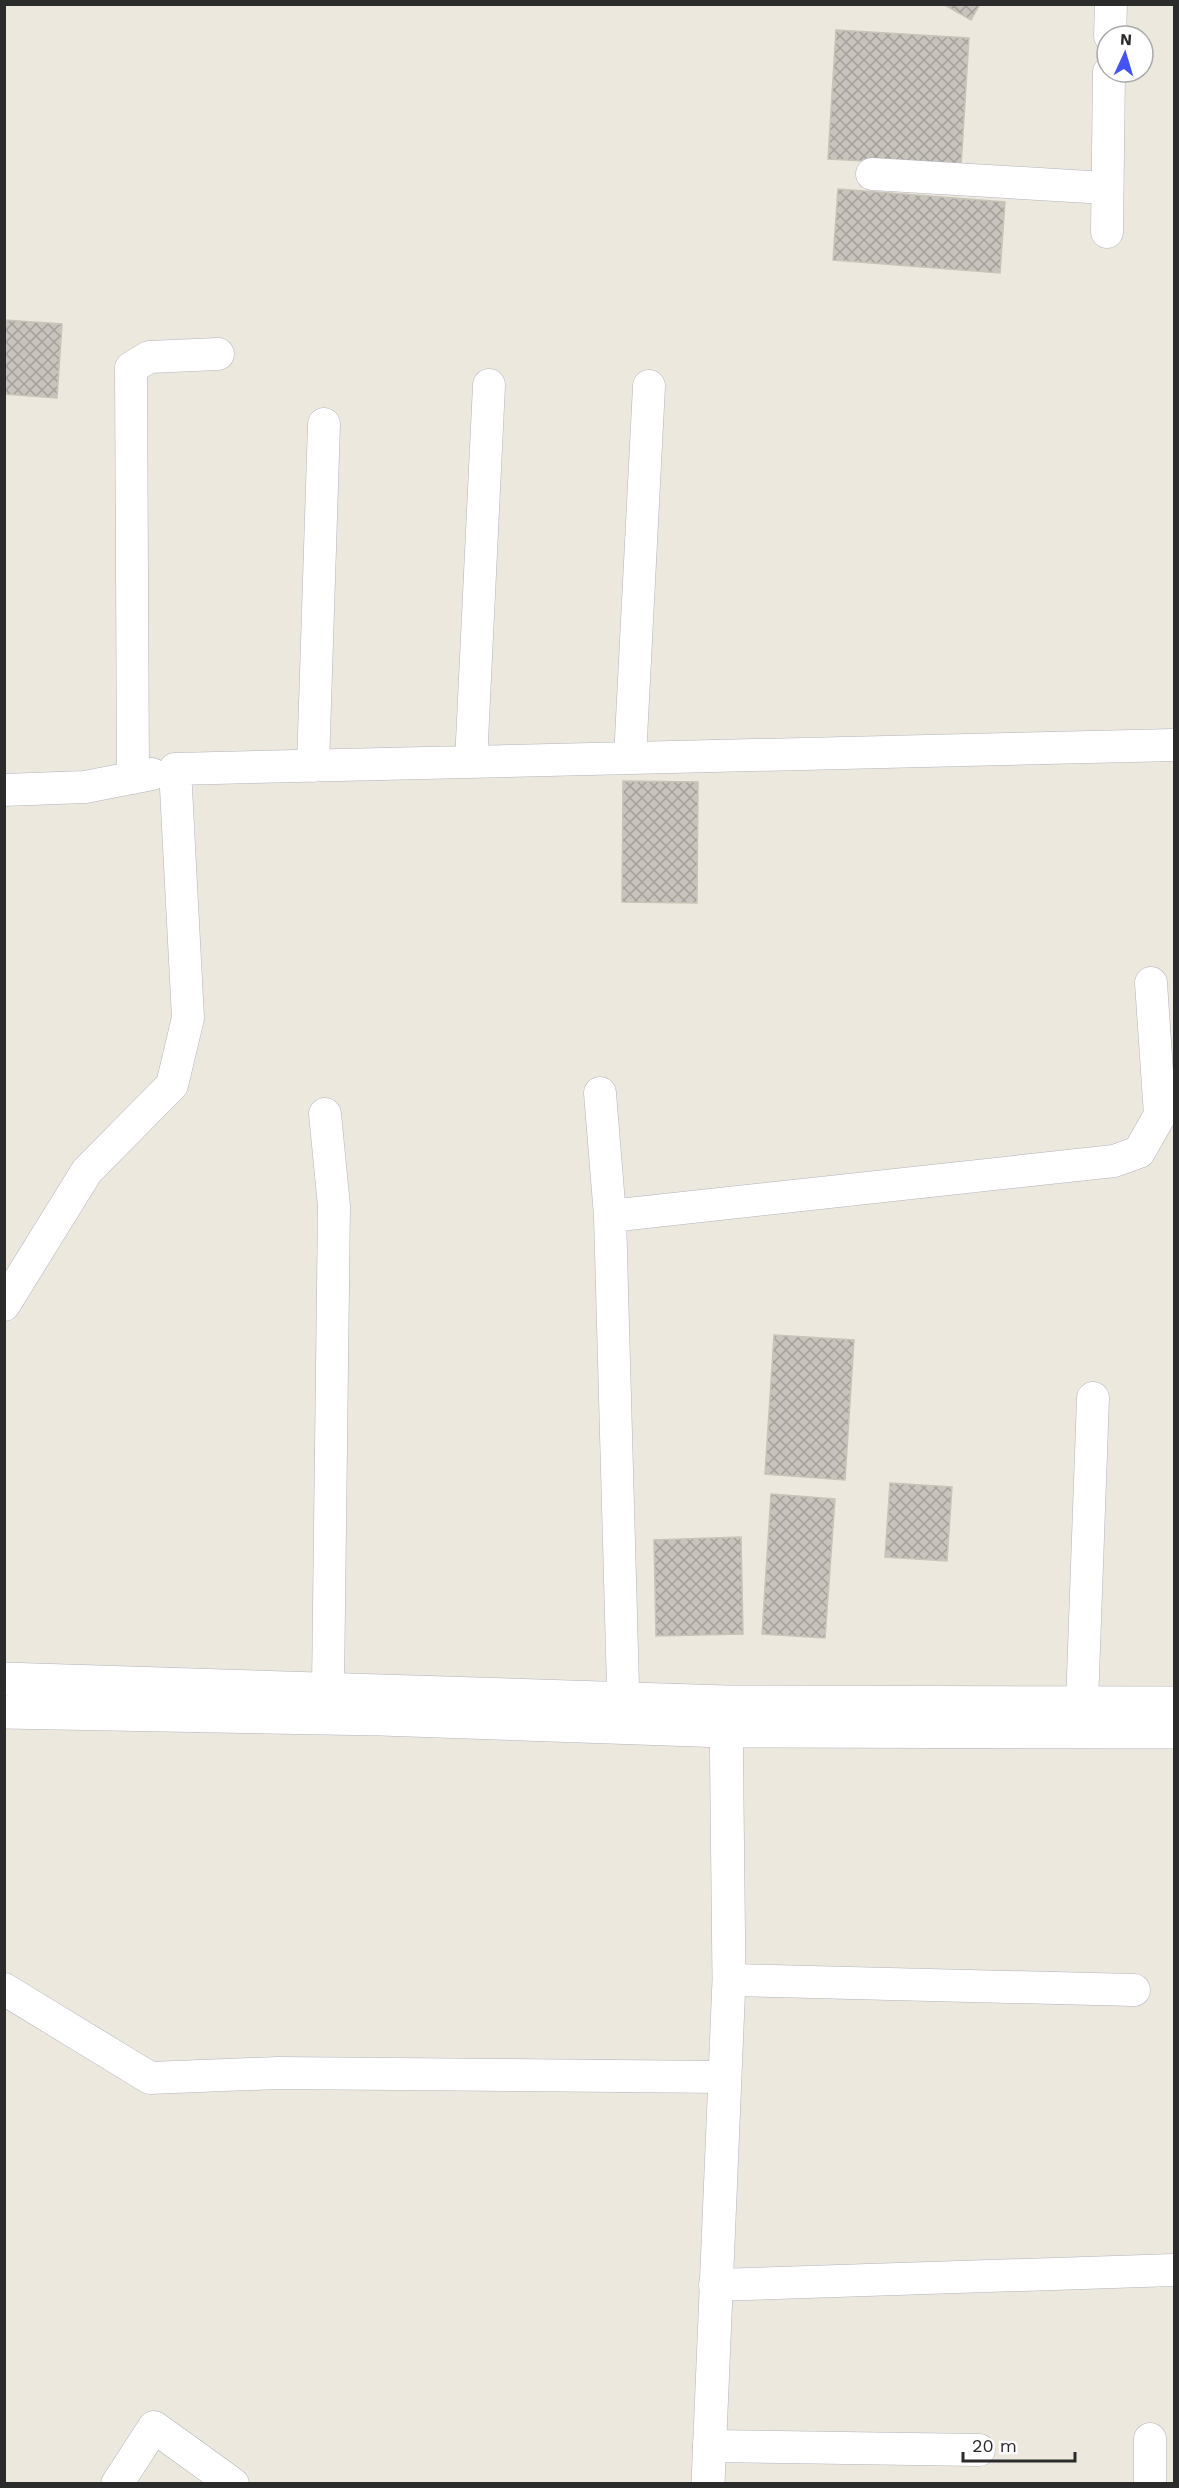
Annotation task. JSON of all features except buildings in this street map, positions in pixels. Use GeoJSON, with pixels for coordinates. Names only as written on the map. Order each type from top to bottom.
{"type":"FeatureCollection","features":[{"type":"Feature","properties":{"kind":"main road"},"geometry":{"type":"LineString","coordinates":[[4,1679],[328,1688],[624,1713]]}},
{"type":"Feature","properties":{"kind":"main road"},"geometry":{"type":"LineString","coordinates":[[4,1679],[624,1713],[1174,1732]]}},
{"type":"Feature","properties":{"kind":"main road"},"geometry":{"type":"LineString","coordinates":[[725,1717],[1082,1704],[1174,1703]]}},
{"type":"Feature","properties":{"kind":"main road"},"geometry":{"type":"LineString","coordinates":[[4,1712],[381,1719],[624,1713]]}},
{"type":"Feature","properties":{"kind":"main road"},"geometry":{"type":"LineString","coordinates":[[708,2484],[729,1980],[725,1717]]}},
{"type":"Feature","properties":{"kind":"street"},"geometry":{"type":"LineString","coordinates":[[1110,24],[1111,4]]}},
{"type":"Feature","properties":{"kind":"street"},"geometry":{"type":"LineString","coordinates":[[1107,232],[1109,84]]}},
{"type":"Feature","properties":{"kind":"street"},"geometry":{"type":"LineString","coordinates":[[872,174],[1106,188]]}},
{"type":"Feature","properties":{"kind":"street"},"geometry":{"type":"LineString","coordinates":[[133,778],[131,368],[149,357],[218,354]]}},
{"type":"Feature","properties":{"kind":"street"},"geometry":{"type":"LineString","coordinates":[[471,762],[489,385]]}},
{"type":"Feature","properties":{"kind":"street"},"geometry":{"type":"LineString","coordinates":[[630,758],[649,386]]}},
{"type":"Feature","properties":{"kind":"street"},"geometry":{"type":"LineString","coordinates":[[313,766],[324,424]]}},
{"type":"Feature","properties":{"kind":"street"},"geometry":{"type":"LineString","coordinates":[[4,790],[85,787],[176,769],[1174,745]]}},
{"type":"Feature","properties":{"kind":"street"},"geometry":{"type":"LineString","coordinates":[[4,1305],[87,1171],[172,1085],[188,1018],[176,769]]}},
{"type":"Feature","properties":{"kind":"street"},"geometry":{"type":"LineString","coordinates":[[610,1216],[1114,1161],[1139,1152],[1160,1115],[1151,983]]}},
{"type":"Feature","properties":{"kind":"street"},"geometry":{"type":"LineString","coordinates":[[600,1093],[610,1216],[624,1713]]}},
{"type":"Feature","properties":{"kind":"street"},"geometry":{"type":"LineString","coordinates":[[325,1114],[334,1206],[328,1688]]}},
{"type":"Feature","properties":{"kind":"street"},"geometry":{"type":"LineString","coordinates":[[1082,1704],[1093,1398]]}},
{"type":"Feature","properties":{"kind":"street"},"geometry":{"type":"LineString","coordinates":[[729,1980],[1134,1990]]}},
{"type":"Feature","properties":{"kind":"street"},"geometry":{"type":"LineString","coordinates":[[4,1989],[150,2078],[278,2073],[724,2076]]}},
{"type":"Feature","properties":{"kind":"street"},"geometry":{"type":"LineString","coordinates":[[715,2285],[1174,2270]]}},
{"type":"Feature","properties":{"kind":"street"},"geometry":{"type":"LineString","coordinates":[[117,2484],[154,2427],[233,2484]]}},
{"type":"Feature","properties":{"kind":"street"},"geometry":{"type":"LineString","coordinates":[[1150,2439],[1150,2484]]}},
{"type":"Feature","properties":{"kind":"street"},"geometry":{"type":"LineString","coordinates":[[709,2446],[979,2450]]}}]}
